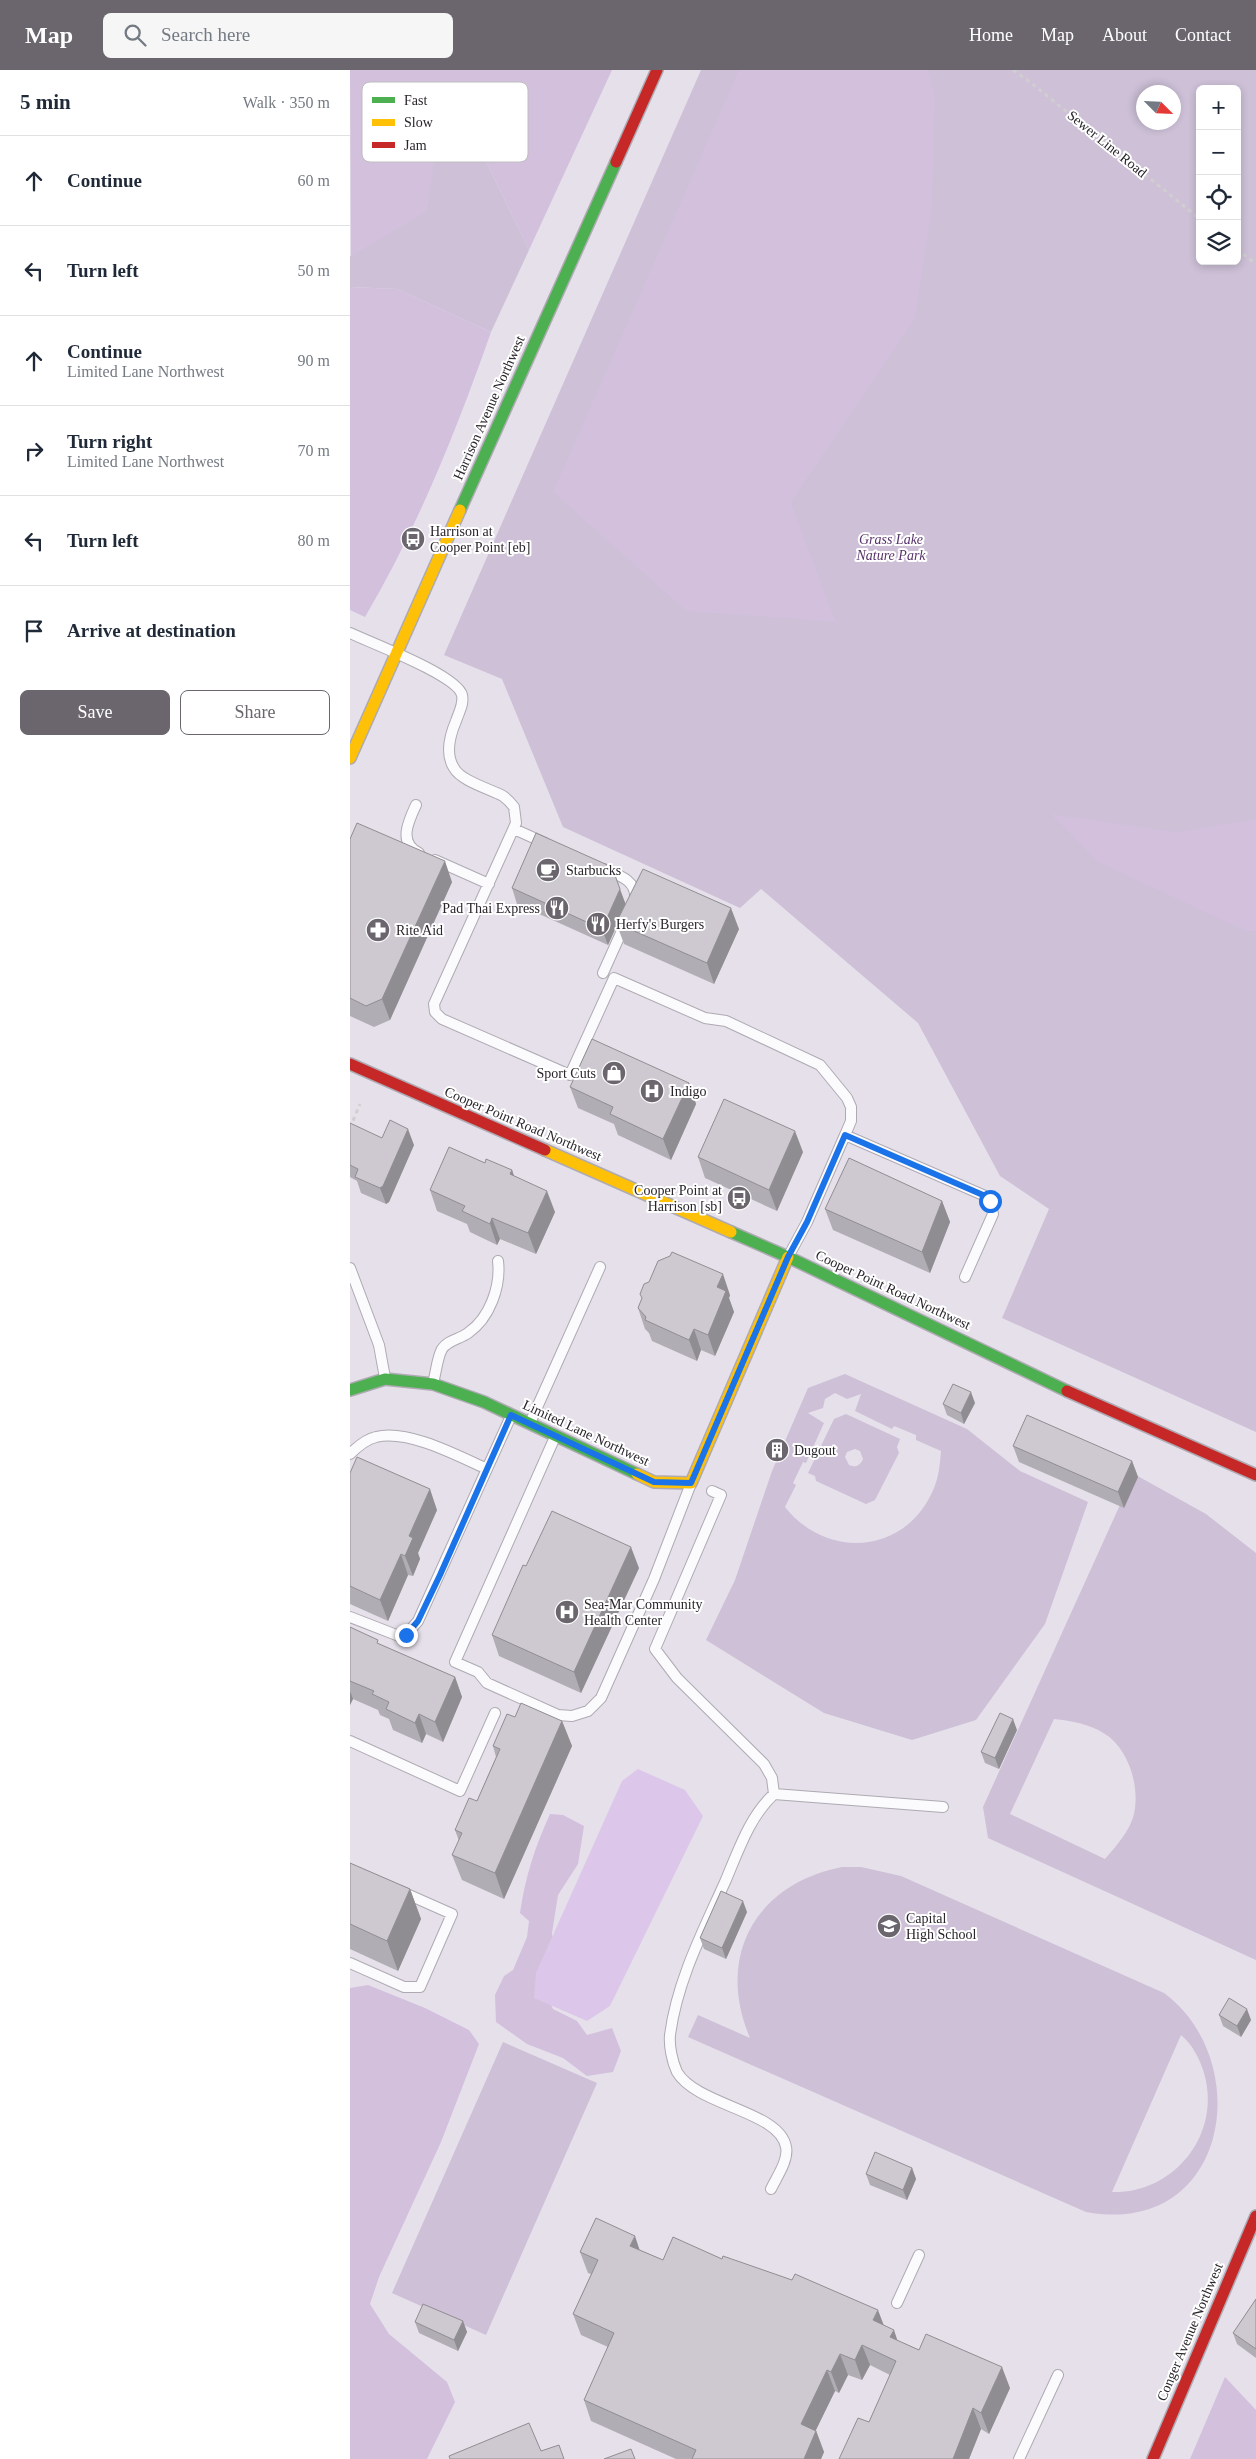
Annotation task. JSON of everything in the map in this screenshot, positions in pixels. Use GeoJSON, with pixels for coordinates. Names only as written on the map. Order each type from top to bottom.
{"type":"FeatureCollection","features":[{"type":"Feature","properties":{"kind":"main road","name":"Harrison Avenue Northwest"},"geometry":{"type":"LineString","coordinates":[[350,758],[657,70]]}},
{"type":"Feature","properties":{"kind":"main road","name":"Cooper Point Road Northwest"},"geometry":{"type":"LineString","coordinates":[[350,1064],[788,1257],[1068,1392],[1256,1475]]}},
{"type":"Feature","properties":{"kind":"main road"},"geometry":{"type":"LineString","coordinates":[[691,1483],[788,1257]]}},
{"type":"Feature","properties":{"kind":"main road","name":"Limited Lane Northwest"},"geometry":{"type":"LineString","coordinates":[[350,1390],[385,1379],[433,1384],[484,1402],[654,1482],[691,1483]]}},
{"type":"Feature","properties":{"kind":"main road","name":"Conger Avenue Northwest"},"geometry":{"type":"LineString","coordinates":[[1153,2459],[1256,2216]]}},
{"type":"Feature","properties":{"kind":"lane"},"geometry":{"type":"LineString","coordinates":[[350,633],[441,674],[456,685],[462,694],[462,706],[452,731],[449,751],[454,769],[468,780],[504,797],[514,806],[516,824],[434,1004],[435,1012],[442,1019],[570,1075],[614,978],[704,1018],[726,1021],[820,1065],[847,1098],[851,1107],[850,1121],[807,1222],[788,1257]]}},
{"type":"Feature","properties":{"kind":"lane"},"geometry":{"type":"LineString","coordinates":[[416,805],[407,825],[408,845],[413,850],[488,884]]}},
{"type":"Feature","properties":{"kind":"lane"},"geometry":{"type":"LineString","coordinates":[[514,829],[560,849]]}},
{"type":"Feature","properties":{"kind":"lane"},"geometry":{"type":"LineString","coordinates":[[596,865],[630,882],[636,895],[634,904],[603,973]]}},
{"type":"Feature","properties":{"kind":"lane"},"geometry":{"type":"LineString","coordinates":[[845,1135],[983,1195],[990,1201],[993,1214],[964,1277]]}},
{"type":"Feature","properties":{"kind":"lane"},"geometry":{"type":"LineString","coordinates":[[433,1384],[442,1349],[450,1341],[470,1332],[488,1309],[497,1286],[498,1261]]}},
{"type":"Feature","properties":{"kind":"lane"},"geometry":{"type":"LineString","coordinates":[[350,1268],[379,1345],[385,1379]]}},
{"type":"Feature","properties":{"kind":"lane"},"geometry":{"type":"LineString","coordinates":[[530,1424],[600,1268]]}},
{"type":"Feature","properties":{"kind":"lane"},"geometry":{"type":"LineString","coordinates":[[350,1616],[388,1633],[398,1636],[406,1635],[422,1613],[511,1415]]}},
{"type":"Feature","properties":{"kind":"lane"},"geometry":{"type":"LineString","coordinates":[[350,1454],[375,1437],[392,1436],[432,1444],[487,1469]]}},
{"type":"Feature","properties":{"kind":"lane"},"geometry":{"type":"LineString","coordinates":[[555,1436],[455,1662],[478,1672],[487,1683],[558,1715],[572,1716],[588,1711],[601,1698],[654,1579],[691,1483]]}},
{"type":"Feature","properties":{"kind":"lane"},"geometry":{"type":"LineString","coordinates":[[712,1491],[721,1495],[655,1649],[677,1678],[764,1764],[772,1778],[774,1794],[754,1818],[687,1967],[670,2037],[672,2057],[678,2072],[689,2086],[772,2126],[782,2138],[786,2147],[786,2156],[771,2189]]}},
{"type":"Feature","properties":{"kind":"lane"},"geometry":{"type":"LineString","coordinates":[[350,1741],[460,1791],[495,1713]]}},
{"type":"Feature","properties":{"kind":"lane"},"geometry":{"type":"LineString","coordinates":[[774,1794],[942,1807]]}},
{"type":"Feature","properties":{"kind":"lane"},"geometry":{"type":"LineString","coordinates":[[350,1963],[404,1987],[420,1987],[452,1914],[392,1887]]}},
{"type":"Feature","properties":{"kind":"lane"},"geometry":{"type":"LineString","coordinates":[[897,2303],[918,2255]]}},
{"type":"Feature","properties":{"kind":"lane"},"geometry":{"type":"LineString","coordinates":[[1019,2459],[1058,2375]]}},
{"type":"Feature","properties":{"kind":"path","name":"Sewer Line Road"},"geometry":{"type":"LineString","coordinates":[[1013,70],[1196,216]]}},
{"type":"Feature","properties":{"kind":"path"},"geometry":{"type":"LineString","coordinates":[[1241,252],[1256,264]]}},
{"type":"Feature","properties":{"kind":"path"},"geometry":{"type":"LineString","coordinates":[[350,1128],[360,1104]]}},
{"type":"Feature","properties":{"kind":"green space","name":"Grass Lake Nature Park"},"geometry":{"type":"Polygon","coordinates":[[[701,70],[1256,70],[1256,1432],[1002,1318],[1049,1209],[1000,1176],[918,1023],[761,889],[740,908],[563,827],[502,679],[444,655],[701,70]]]}},
{"type":"Feature","properties":{"kind":"green space"},"geometry":{"type":"Polygon","coordinates":[[[434,162],[486,162],[529,250],[491,332],[397,289],[350,287],[350,256],[426,211],[434,162]]]}},
{"type":"Feature","properties":{"kind":"green space"},"geometry":{"type":"Polygon","coordinates":[[[845,1374],[967,1429],[1020,1471],[1088,1502],[1045,1624],[976,1720],[912,1740],[824,1713],[706,1640],[735,1580],[772,1471],[808,1388],[845,1374]],[[835,1393],[825,1399],[823,1408],[808,1413],[824,1423],[806,1463],[803,1462],[793,1483],[796,1485],[785,1507],[803,1524],[823,1536],[844,1542],[866,1542],[886,1537],[905,1526],[922,1510],[936,1483],[941,1451],[916,1440],[916,1435],[894,1426],[892,1429],[855,1411],[861,1394],[847,1399],[835,1393]]]}},
{"type":"Feature","properties":{"kind":"green space"},"geometry":{"type":"Polygon","coordinates":[[[846,1414],[900,1439],[897,1447],[899,1453],[875,1500],[866,1504],[816,1481],[815,1476],[808,1473],[834,1419],[846,1414]],[[855,1449],[847,1452],[845,1457],[849,1465],[859,1465],[863,1459],[860,1451],[855,1449]]]}},
{"type":"Feature","properties":{"kind":"green space"},"geometry":{"type":"Polygon","coordinates":[[[1134,1474],[1206,1514],[1256,1553],[1256,1960],[988,1838],[983,1807],[1134,1474]],[[1054,1719],[1010,1814],[1105,1859],[1126,1832],[1134,1814],[1135,1792],[1131,1770],[1120,1749],[1105,1734],[1087,1725],[1054,1719]]]}},
{"type":"Feature","properties":{"kind":"green space"},"geometry":{"type":"Polygon","coordinates":[[[842,1867],[861,1867],[901,1876],[1164,1993],[1193,2023],[1211,2060],[1217,2099],[1213,2138],[1198,2172],[1171,2198],[1134,2213],[1086,2212],[688,2037],[698,2015],[750,2038],[740,2008],[738,1979],[741,1952],[751,1928],[766,1907],[786,1889],[812,1876],[842,1867]],[[1181,2035],[1112,2192],[1134,2190],[1155,2183],[1173,2171],[1188,2156],[1199,2138],[1206,2118],[1208,2096],[1200,2062],[1181,2035]]]}},
{"type":"Feature","properties":{"kind":"green space"},"geometry":{"type":"Polygon","coordinates":[[[503,2042],[597,2083],[486,2335],[392,2293],[503,2042]]]}},
{"type":"Feature","properties":{"kind":"shaded area"},"geometry":{"type":"Polygon","coordinates":[[[350,70],[612,70],[529,250],[486,162],[528,162],[528,82],[362,82],[362,162],[434,162],[426,212],[351,256],[350,70]]]}},
{"type":"Feature","properties":{"kind":"shaded area"},"geometry":{"type":"Polygon","coordinates":[[[739,70],[928,70],[935,96],[932,207],[915,319],[791,502],[836,622],[686,611],[553,492],[739,70]]]}},
{"type":"Feature","properties":{"kind":"shaded area"},"geometry":{"type":"Polygon","coordinates":[[[350,287],[397,289],[491,332],[435,477],[402,548],[365,617],[350,610],[350,287]]]}},
{"type":"Feature","properties":{"kind":"shaded area"},"geometry":{"type":"Polygon","coordinates":[[[1051,814],[1176,832],[1256,819],[1256,931],[1246,931],[1098,862],[1051,814]]]}},
{"type":"Feature","properties":{"kind":"shaded area"},"geometry":{"type":"Polygon","coordinates":[[[638,1769],[685,1790],[703,1816],[610,2006],[587,2021],[534,1998],[536,1973],[622,1781],[638,1769]]]}},
{"type":"Feature","properties":{"kind":"shaded area"},"geometry":{"type":"Polygon","coordinates":[[[550,1814],[563,1815],[584,1826],[578,1864],[558,1895],[552,1933],[555,1966],[543,1987],[553,2009],[577,2021],[587,2035],[612,2028],[621,2051],[613,2072],[587,2076],[563,2058],[527,2044],[496,2022],[495,1995],[504,1976],[513,1970],[527,1937],[529,1921],[520,1913],[522,1900],[531,1862],[550,1814]]]}},
{"type":"Feature","properties":{"kind":"shaded area"},"geometry":{"type":"Polygon","coordinates":[[[368,1985],[425,2008],[469,2030],[479,2044],[441,2142],[379,2277],[370,2304],[389,2334],[447,2382],[455,2402],[427,2459],[350,2459],[350,1988],[368,1985]]]}},
{"type":"Feature","properties":{"kind":"shaded area"},"geometry":{"type":"Polygon","coordinates":[[[1225,2377],[1256,2410],[1256,2459],[1190,2459],[1225,2377]]]}},
{"type":"Feature","properties":{"kind":"building"},"geometry":{"type":"Polygon","coordinates":[[[357,823],[445,861],[382,999],[366,1006],[350,998],[350,839],[357,823]]]}},
{"type":"Feature","properties":{"kind":"building"},"geometry":{"type":"Polygon","coordinates":[[[536,833],[612,867],[620,889],[602,929],[512,888],[536,833]]]}},
{"type":"Feature","properties":{"kind":"building"},"geometry":{"type":"Polygon","coordinates":[[[643,869],[731,908],[707,963],[616,923],[643,869]]]}},
{"type":"Feature","properties":{"kind":"building"},"geometry":{"type":"Polygon","coordinates":[[[592,1039],[689,1083],[663,1139],[610,1114],[613,1107],[570,1087],[592,1039]]]}},
{"type":"Feature","properties":{"kind":"building"},"geometry":{"type":"Polygon","coordinates":[[[724,1099],[795,1131],[769,1190],[698,1157],[724,1099]]]}},
{"type":"Feature","properties":{"kind":"building"},"geometry":{"type":"Polygon","coordinates":[[[390,1120],[408,1129],[383,1186],[380,1188],[355,1177],[358,1169],[350,1165],[350,1123],[382,1138],[390,1120]]]}},
{"type":"Feature","properties":{"kind":"building"},"geometry":{"type":"Polygon","coordinates":[[[449,1147],[485,1163],[486,1159],[512,1170],[510,1174],[547,1191],[528,1233],[492,1218],[490,1224],[462,1211],[465,1206],[430,1190],[449,1147]]]}},
{"type":"Feature","properties":{"kind":"building"},"geometry":{"type":"Polygon","coordinates":[[[849,1158],[942,1201],[922,1252],[825,1209],[849,1158]]]}},
{"type":"Feature","properties":{"kind":"building"},"geometry":{"type":"Polygon","coordinates":[[[672,1252],[723,1274],[717,1287],[726,1291],[708,1335],[694,1329],[689,1340],[645,1320],[646,1317],[638,1308],[644,1284],[649,1282],[658,1261],[670,1256],[672,1252]]]}},
{"type":"Feature","properties":{"kind":"building"},"geometry":{"type":"Polygon","coordinates":[[[953,1384],[971,1392],[961,1413],[943,1404],[953,1384]]]}},
{"type":"Feature","properties":{"kind":"building"},"geometry":{"type":"Polygon","coordinates":[[[1027,1415],[1132,1461],[1118,1492],[1013,1446],[1027,1415]]]}},
{"type":"Feature","properties":{"kind":"building"},"geometry":{"type":"Polygon","coordinates":[[[357,1457],[430,1489],[409,1536],[413,1538],[405,1556],[401,1554],[380,1600],[350,1586],[350,1473],[357,1457]]]}},
{"type":"Feature","properties":{"kind":"building"},"geometry":{"type":"Polygon","coordinates":[[[552,1511],[631,1547],[574,1672],[492,1635],[523,1565],[526,1566],[552,1511]]]}},
{"type":"Feature","properties":{"kind":"building"},"geometry":{"type":"Polygon","coordinates":[[[350,1627],[378,1640],[377,1643],[455,1677],[435,1722],[419,1714],[415,1723],[386,1709],[389,1702],[372,1694],[374,1691],[350,1681],[350,1627]]]}},
{"type":"Feature","properties":{"kind":"building"},"geometry":{"type":"Polygon","coordinates":[[[521,1703],[562,1721],[495,1873],[452,1855],[462,1833],[455,1830],[469,1798],[477,1801],[500,1749],[493,1746],[507,1714],[515,1717],[521,1703]]]}},
{"type":"Feature","properties":{"kind":"building"},"geometry":{"type":"Polygon","coordinates":[[[1000,1713],[1013,1719],[995,1758],[981,1752],[1000,1713]]]}},
{"type":"Feature","properties":{"kind":"building"},"geometry":{"type":"Polygon","coordinates":[[[350,1863],[410,1889],[387,1941],[350,1924],[350,1863]]]}},
{"type":"Feature","properties":{"kind":"building"},"geometry":{"type":"Polygon","coordinates":[[[721,1891],[743,1901],[722,1948],[700,1938],[721,1891]]]}},
{"type":"Feature","properties":{"kind":"building"},"geometry":{"type":"Polygon","coordinates":[[[1229,1998],[1247,2009],[1237,2026],[1219,2015],[1229,1998]]]}},
{"type":"Feature","properties":{"kind":"building"},"geometry":{"type":"Polygon","coordinates":[[[875,2152],[912,2168],[903,2190],[866,2174],[875,2152]]]}},
{"type":"Feature","properties":{"kind":"building"},"geometry":{"type":"Polygon","coordinates":[[[596,2218],[635,2236],[630,2246],[663,2260],[673,2237],[722,2259],[723,2256],[792,2280],[795,2274],[878,2310],[873,2320],[894,2330],[890,2337],[919,2350],[926,2334],[1002,2367],[981,2413],[973,2408],[953,2459],[839,2459],[858,2418],[869,2422],[896,2361],[862,2345],[855,2360],[840,2354],[831,2372],[827,2370],[801,2424],[816,2431],[804,2459],[692,2459],[696,2450],[584,2400],[614,2333],[573,2314],[598,2260],[580,2252],[596,2218]]]}},
{"type":"Feature","properties":{"kind":"building"},"geometry":{"type":"Polygon","coordinates":[[[1256,2299],[1256,2349],[1233,2333],[1256,2299]]]}},
{"type":"Feature","properties":{"kind":"building"},"geometry":{"type":"Polygon","coordinates":[[[423,2304],[463,2321],[454,2340],[415,2322],[423,2304]]]}},
{"type":"Feature","properties":{"kind":"building"},"geometry":{"type":"Polygon","coordinates":[[[529,2423],[541,2451],[559,2445],[564,2459],[450,2459],[449,2456],[529,2423]]]}},
{"type":"Feature","properties":{"kind":"building"},"geometry":{"type":"Polygon","coordinates":[[[631,2449],[635,2459],[604,2459],[631,2449]]]}},
{"type":"Feature","properties":{"kind":"traffic: fast"},"geometry":{"type":"LineString","coordinates":[[460,510],[616,162]]}},
{"type":"Feature","properties":{"kind":"traffic: fast"},"geometry":{"type":"LineString","coordinates":[[731,1232],[788,1257],[1067,1391]]}},
{"type":"Feature","properties":{"kind":"traffic: fast"},"geometry":{"type":"LineString","coordinates":[[350,1390],[385,1379],[433,1384],[484,1402],[637,1474]]}},
{"type":"Feature","properties":{"kind":"traffic: slow"},"geometry":{"type":"LineString","coordinates":[[350,758],[460,510]]}},
{"type":"Feature","properties":{"kind":"traffic: slow"},"geometry":{"type":"LineString","coordinates":[[545,1150],[731,1232]]}},
{"type":"Feature","properties":{"kind":"traffic: slow"},"geometry":{"type":"LineString","coordinates":[[637,1474],[654,1482],[691,1483],[788,1257]]}},
{"type":"Feature","properties":{"kind":"traffic: jam"},"geometry":{"type":"LineString","coordinates":[[616,162],[657,70]]}},
{"type":"Feature","properties":{"kind":"traffic: jam"},"geometry":{"type":"LineString","coordinates":[[350,1064],[545,1150]]}},
{"type":"Feature","properties":{"kind":"traffic: jam"},"geometry":{"type":"LineString","coordinates":[[1067,1391],[1256,1475]]}},
{"type":"Feature","properties":{"kind":"traffic: jam"},"geometry":{"type":"LineString","coordinates":[[1153,2459],[1256,2216]]}},
{"type":"Feature","properties":{"kind":"place","name":"Harrison at Cooper Point [eb]"},"geometry":{"type":"Point","coordinates":[413,539]}},
{"type":"Feature","properties":{"kind":"place","name":"Starbucks"},"geometry":{"type":"Point","coordinates":[548,870]}},
{"type":"Feature","properties":{"kind":"place","name":"Pad Thai Express"},"geometry":{"type":"Point","coordinates":[557,908]}},
{"type":"Feature","properties":{"kind":"place","name":"Herfy's Burgers"},"geometry":{"type":"Point","coordinates":[598,924]}},
{"type":"Feature","properties":{"kind":"place","name":"Rite Aid"},"geometry":{"type":"Point","coordinates":[378,930]}},
{"type":"Feature","properties":{"kind":"place","name":"Sport Cuts"},"geometry":{"type":"Point","coordinates":[614,1073]}},
{"type":"Feature","properties":{"kind":"place","name":"Indigo"},"geometry":{"type":"Point","coordinates":[652,1091]}},
{"type":"Feature","properties":{"kind":"place","name":"Cooper Point at Harrison [sb]"},"geometry":{"type":"Point","coordinates":[739,1198]}},
{"type":"Feature","properties":{"kind":"place","name":"Dugout"},"geometry":{"type":"Point","coordinates":[777,1450]}},
{"type":"Feature","properties":{"kind":"place","name":"Sea-Mar Community Health Center"},"geometry":{"type":"Point","coordinates":[567,1612]}},
{"type":"Feature","properties":{"kind":"place","name":"Capital High School"},"geometry":{"type":"Point","coordinates":[889,1926]}},
{"type":"Feature","properties":{"kind":"route"},"geometry":{"type":"LineString","coordinates":[[406,1635],[418,1621],[440,1575],[511,1415],[654,1482],[691,1483],[697,1465],[788,1257],[807,1222],[845,1135],[983,1195],[990,1201]]}}]}
